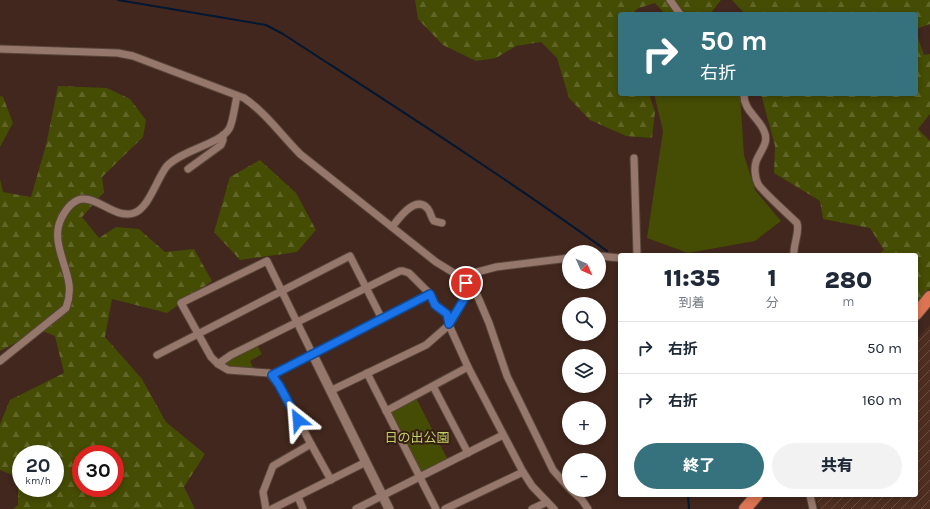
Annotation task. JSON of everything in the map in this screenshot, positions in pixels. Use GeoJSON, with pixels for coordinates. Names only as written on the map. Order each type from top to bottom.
{"type":"FeatureCollection","features":[{"type":"Feature","properties":{"kind":"highway"},"geometry":{"type":"LineString","coordinates":[[918,311],[930,296]]}},
{"type":"Feature","properties":{"kind":"highway"},"geometry":{"type":"LineString","coordinates":[[745,509],[755,497]]}},
{"type":"Feature","properties":{"kind":"street"},"geometry":{"type":"LineString","coordinates":[[670,0],[679,12]]}},
{"type":"Feature","properties":{"kind":"street"},"geometry":{"type":"LineString","coordinates":[[0,49],[118,53],[133,56],[244,98],[256,106],[300,154],[446,269],[454,273],[466,275],[496,267],[562,259]]}},
{"type":"Feature","properties":{"kind":"street"},"geometry":{"type":"LineString","coordinates":[[0,361],[66,308],[69,299],[69,284],[59,248],[58,233],[61,220],[70,206],[83,198],[94,201],[121,214],[134,213],[140,210],[147,202],[159,178],[167,167],[176,159],[223,135],[230,128],[237,96]]}},
{"type":"Feature","properties":{"kind":"street"},"geometry":{"type":"LineString","coordinates":[[744,96],[750,112],[764,131],[766,140],[755,163],[755,174],[758,185],[797,223],[799,229],[795,242],[794,253]]}},
{"type":"Feature","properties":{"kind":"street"},"geometry":{"type":"LineString","coordinates":[[188,169],[221,145],[223,135]]}},
{"type":"Feature","properties":{"kind":"street"},"geometry":{"type":"LineString","coordinates":[[634,158],[637,253]]}},
{"type":"Feature","properties":{"kind":"street"},"geometry":{"type":"LineString","coordinates":[[392,227],[405,211],[418,204],[423,205],[428,210],[434,221],[442,223]]}},
{"type":"Feature","properties":{"kind":"street"},"geometry":{"type":"LineString","coordinates":[[157,355],[350,256],[382,319]]}},
{"type":"Feature","properties":{"kind":"street"},"geometry":{"type":"LineString","coordinates":[[606,257],[618,258]]}},
{"type":"Feature","properties":{"kind":"street"},"geometry":{"type":"LineString","coordinates":[[331,480],[279,385],[272,375],[269,373],[228,370],[218,364],[211,357],[181,303],[267,261],[389,509]]}},
{"type":"Feature","properties":{"kind":"street"},"geometry":{"type":"LineString","coordinates":[[218,364],[231,355],[403,271],[409,274],[430,294],[435,305],[447,314],[449,324],[468,367],[523,472],[532,486],[554,509]]}},
{"type":"Feature","properties":{"kind":"street"},"geometry":{"type":"LineString","coordinates":[[330,391],[426,345],[449,324],[466,296],[466,275]]}},
{"type":"Feature","properties":{"kind":"street"},"geometry":{"type":"LineString","coordinates":[[466,283],[477,295],[489,323],[507,376],[553,470],[562,480]]}},
{"type":"Feature","properties":{"kind":"street"},"geometry":{"type":"LineString","coordinates":[[272,375],[430,294]]}},
{"type":"Feature","properties":{"kind":"street"},"geometry":{"type":"LineString","coordinates":[[386,411],[468,367]]}},
{"type":"Feature","properties":{"kind":"street"},"geometry":{"type":"LineString","coordinates":[[367,373],[436,509]]}},
{"type":"Feature","properties":{"kind":"street"},"geometry":{"type":"LineString","coordinates":[[433,386],[468,453]]}},
{"type":"Feature","properties":{"kind":"street"},"geometry":{"type":"LineString","coordinates":[[356,509],[504,435]]}},
{"type":"Feature","properties":{"kind":"street"},"geometry":{"type":"LineString","coordinates":[[266,509],[263,492],[273,466],[311,444]]}},
{"type":"Feature","properties":{"kind":"street"},"geometry":{"type":"LineString","coordinates":[[272,509],[366,462]]}},
{"type":"Feature","properties":{"kind":"street"},"geometry":{"type":"LineString","coordinates":[[445,509],[523,472]]}},
{"type":"Feature","properties":{"kind":"street"},"geometry":{"type":"LineString","coordinates":[[298,497],[303,509]]}},
{"type":"Feature","properties":{"kind":"street"},"geometry":{"type":"LineString","coordinates":[[579,497],[588,509]]}},
{"type":"Feature","properties":{"kind":"street"},"geometry":{"type":"LineString","coordinates":[[811,497],[814,509]]}},
{"type":"Feature","properties":{"kind":"street"},"geometry":{"type":"LineString","coordinates":[[532,509],[547,502]]}},
{"type":"Feature","properties":{"kind":"shaded area"},"geometry":{"type":"Polygon","coordinates":[[[930,325],[930,509],[820,509],[816,497],[918,497],[918,338],[930,325]]]}},
{"type":"Feature","properties":{"kind":"green space"},"geometry":{"type":"Polygon","coordinates":[[[415,0],[721,0],[712,12],[663,12],[655,3],[639,8],[634,12],[618,12],[618,96],[650,96],[655,112],[652,138],[626,136],[590,120],[569,98],[557,58],[541,42],[516,46],[496,58],[476,61],[443,45],[418,19],[415,0]]]}},
{"type":"Feature","properties":{"kind":"green space"},"geometry":{"type":"Polygon","coordinates":[[[732,0],[930,0],[930,24],[918,28],[918,12],[743,12],[732,0]]]}},
{"type":"Feature","properties":{"kind":"green space"},"geometry":{"type":"Polygon","coordinates":[[[918,38],[924,55],[930,54],[930,114],[918,129],[930,141],[930,288],[918,303],[918,253],[880,253],[884,250],[870,228],[823,219],[820,201],[774,173],[775,146],[762,96],[918,96],[918,38]]]}},
{"type":"Feature","properties":{"kind":"green space"},"geometry":{"type":"Polygon","coordinates":[[[58,86],[107,88],[130,99],[146,120],[143,137],[102,177],[104,192],[82,217],[99,238],[116,227],[139,229],[165,252],[194,249],[212,281],[167,313],[112,299],[105,337],[142,379],[166,422],[205,454],[184,487],[195,509],[13,509],[18,505],[18,497],[64,497],[64,445],[12,445],[12,475],[0,470],[0,424],[10,400],[64,373],[55,336],[40,330],[0,351],[0,179],[3,192],[31,197],[46,145],[58,86]]]}},
{"type":"Feature","properties":{"kind":"green space"},"geometry":{"type":"Polygon","coordinates":[[[0,96],[3,97],[13,123],[0,147],[0,96]]]}},
{"type":"Feature","properties":{"kind":"green space"},"geometry":{"type":"Polygon","coordinates":[[[654,96],[740,96],[744,155],[755,190],[781,221],[755,241],[688,253],[647,238],[663,131],[654,96]]]}},
{"type":"Feature","properties":{"kind":"green space"},"geometry":{"type":"Polygon","coordinates":[[[260,160],[296,193],[316,230],[297,252],[240,260],[214,232],[230,177],[260,160]]]}},
{"type":"Feature","properties":{"kind":"green space"},"geometry":{"type":"Polygon","coordinates":[[[256,343],[262,354],[250,361],[255,372],[228,370],[218,364],[256,343]]]}},
{"type":"Feature","properties":{"kind":"green space","name":"日の出公園"},"geometry":{"type":"Polygon","coordinates":[[[415,396],[449,462],[419,477],[386,411],[415,396]]]}},
{"type":"Feature","properties":{"kind":"waterway"},"geometry":{"type":"LineString","coordinates":[[118,0],[266,25],[283,34],[446,141],[607,251]]}},
{"type":"Feature","properties":{"kind":"waterway"},"geometry":{"type":"LineString","coordinates":[[688,497],[689,509]]}},
{"type":"Feature","properties":{"kind":"route"},"geometry":{"type":"LineString","coordinates":[[298,420],[272,375],[430,294],[435,305],[447,314],[449,324],[466,296],[466,283]]}}]}
